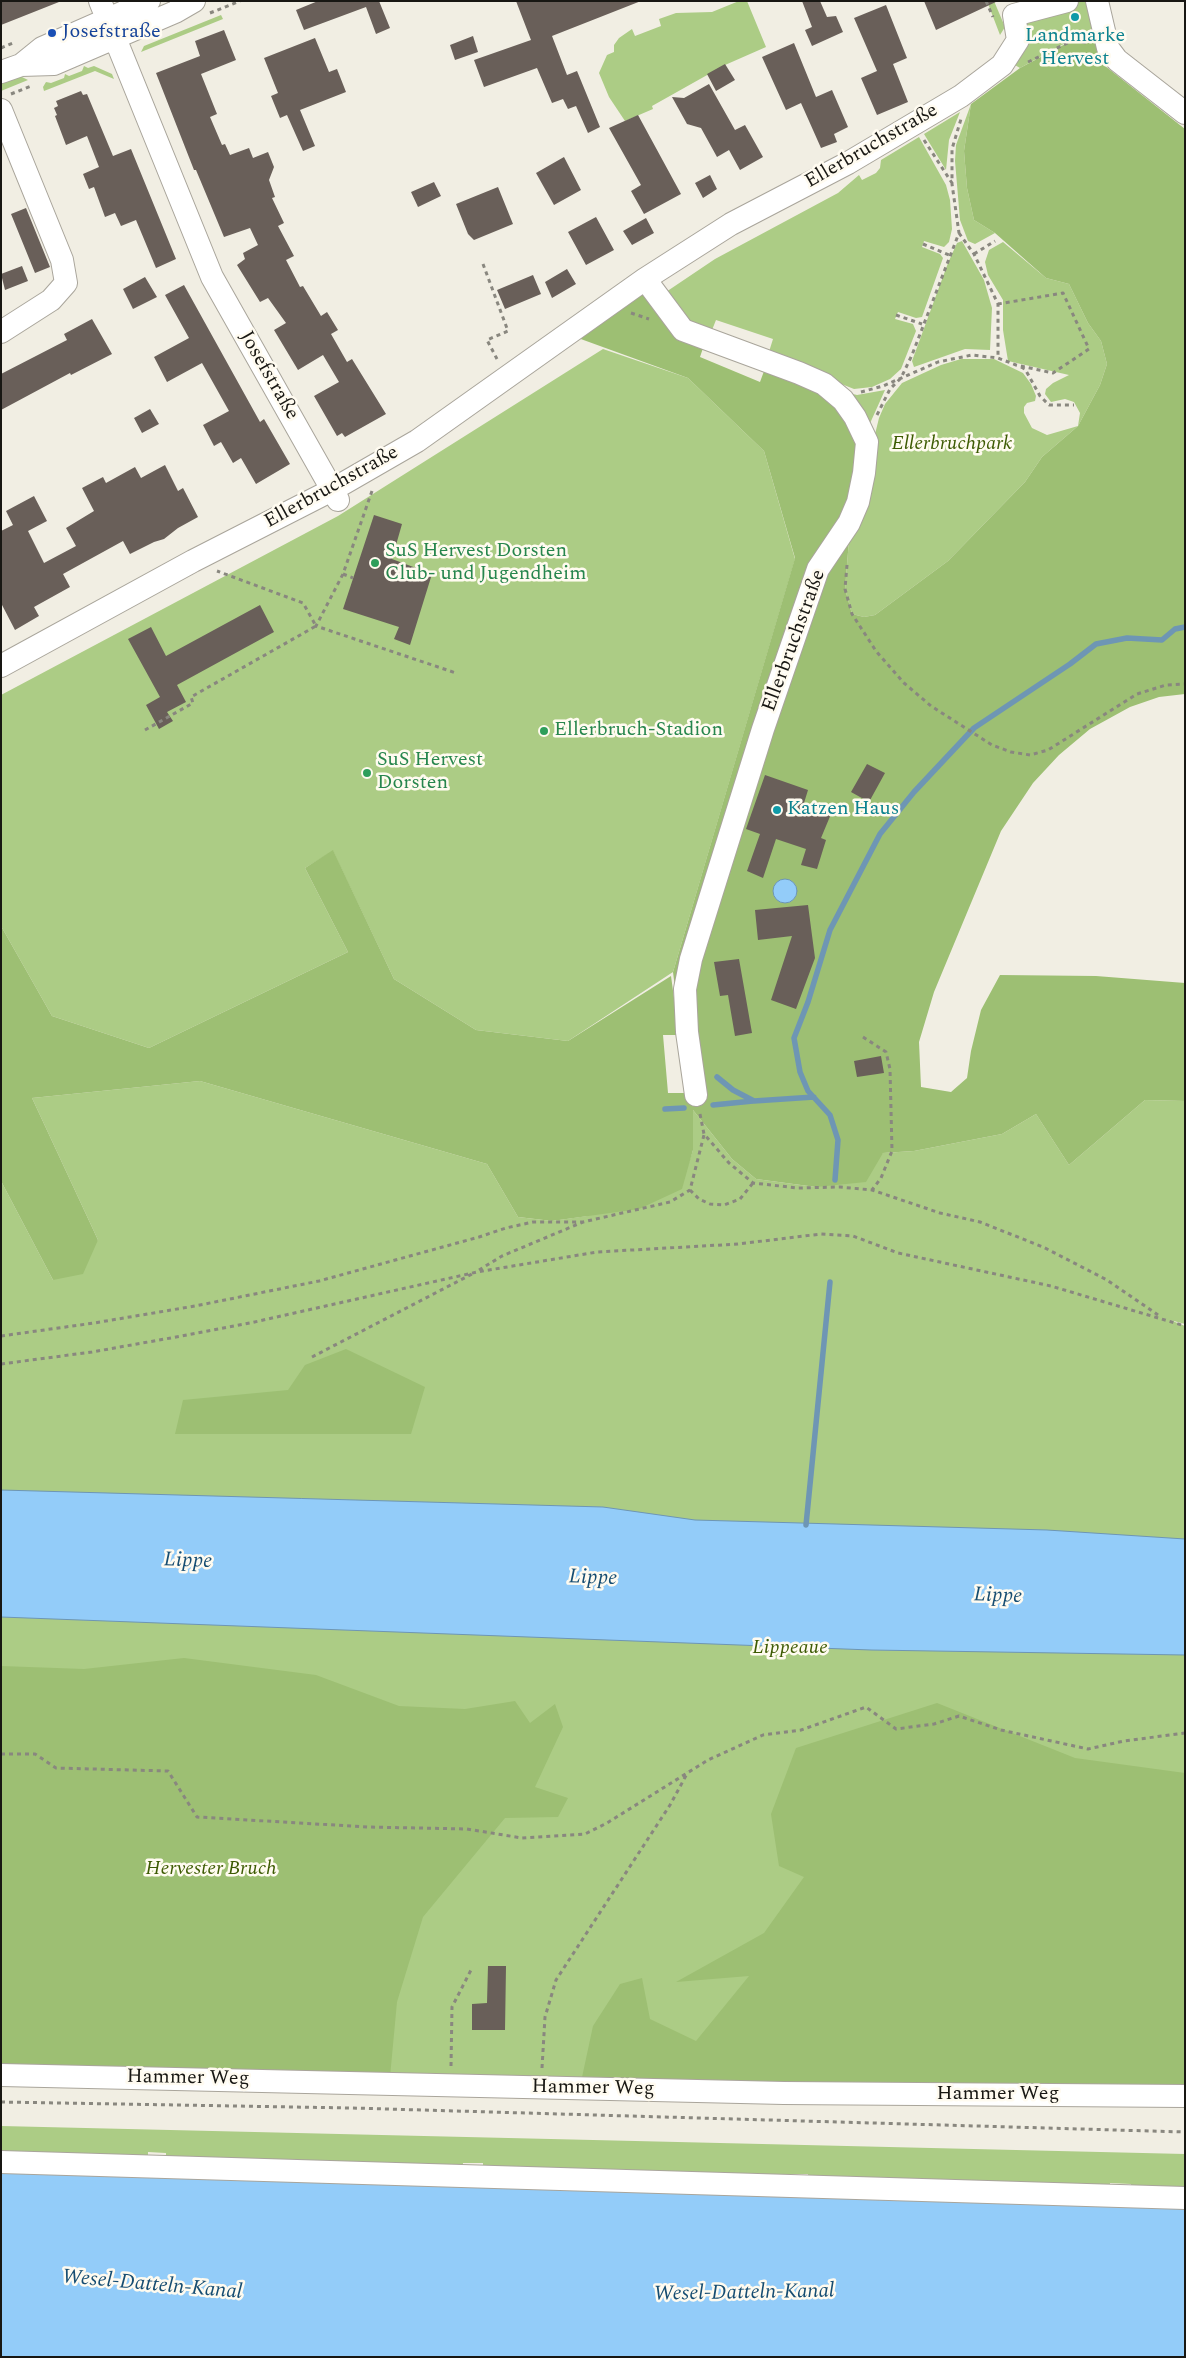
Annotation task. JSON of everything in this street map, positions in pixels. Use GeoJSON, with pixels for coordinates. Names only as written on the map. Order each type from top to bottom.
{"type":"FeatureCollection","features":[{"type":"Feature","properties":{"kind":"street"},"geometry":{"type":"LineString","coordinates":[[11,69],[54,64],[107,20],[150,1]]}},
{"type":"Feature","properties":{"kind":"street"},"geometry":{"type":"LineString","coordinates":[[107,20],[174,12],[194,1]]}},
{"type":"Feature","properties":{"kind":"street","name":"Ellerbruchstraße"},"geometry":{"type":"LineString","coordinates":[[1,666],[193,561],[335,495],[417,441],[645,279],[731,224],[848,163],[961,96],[1002,65],[1018,40],[1010,8],[1068,1]]}},
{"type":"Feature","properties":{"kind":"street"},"geometry":{"type":"LineString","coordinates":[[1097,1],[1108,48],[1117,60],[1185,113]]}},
{"type":"Feature","properties":{"kind":"street","name":"Josefstraße"},"geometry":{"type":"LineString","coordinates":[[107,20],[212,277],[335,495]]}},
{"type":"Feature","properties":{"kind":"street"},"geometry":{"type":"LineString","coordinates":[[1,110],[62,260],[66,283],[51,300],[1,332]]}},
{"type":"Feature","properties":{"kind":"street"},"geometry":{"type":"LineString","coordinates":[[645,279],[683,330],[783,366],[824,384],[843,400],[855,417],[868,442]]}},
{"type":"Feature","properties":{"kind":"street","name":"Ellerbruchstraße"},"geometry":{"type":"LineString","coordinates":[[696,1095],[687,1032],[685,989],[691,959],[763,729],[803,618],[818,569],[849,523],[858,502],[868,442]]}},
{"type":"Feature","properties":{"kind":"street","name":"Hammer Weg"},"geometry":{"type":"LineString","coordinates":[[1,2075],[784,2093],[1185,2096]]}},
{"type":"Feature","properties":{"kind":"street"},"geometry":{"type":"LineString","coordinates":[[1,2162],[1185,2198]]}},
{"type":"Feature","properties":{"kind":"path"},"geometry":{"type":"LineString","coordinates":[[1002,65],[1010,71],[1073,40]]}},
{"type":"Feature","properties":{"kind":"path"},"geometry":{"type":"LineString","coordinates":[[868,442],[878,412],[890,389],[901,378],[912,355],[922,324],[958,233],[952,184],[952,149],[963,113]]}},
{"type":"Feature","properties":{"kind":"path"},"geometry":{"type":"LineString","coordinates":[[919,132],[952,184]]}},
{"type":"Feature","properties":{"kind":"path"},"geometry":{"type":"LineString","coordinates":[[958,233],[974,254],[998,304],[998,358]]}},
{"type":"Feature","properties":{"kind":"path"},"geometry":{"type":"LineString","coordinates":[[974,254],[995,241]]}},
{"type":"Feature","properties":{"kind":"path"},"geometry":{"type":"LineString","coordinates":[[923,244],[949,255]]}},
{"type":"Feature","properties":{"kind":"path"},"geometry":{"type":"LineString","coordinates":[[483,264],[508,332],[487,340],[497,359]]}},
{"type":"Feature","properties":{"kind":"path"},"geometry":{"type":"LineString","coordinates":[[998,304],[1063,293],[1089,348],[1053,373],[1016,365]]}},
{"type":"Feature","properties":{"kind":"path"},"geometry":{"type":"LineString","coordinates":[[896,315],[922,324]]}},
{"type":"Feature","properties":{"kind":"path"},"geometry":{"type":"LineString","coordinates":[[856,391],[865,392],[938,362],[972,354],[998,358],[1025,369],[1040,396],[1049,404],[1074,406]]}},
{"type":"Feature","properties":{"kind":"path"},"geometry":{"type":"LineString","coordinates":[[145,730],[193,703],[191,697],[316,626],[343,574],[373,488]]}},
{"type":"Feature","properties":{"kind":"path"},"geometry":{"type":"LineString","coordinates":[[847,560],[845,589],[852,614],[876,651],[904,683],[931,706],[980,737],[1011,752],[1030,755],[1048,750],[1137,694],[1166,685],[1185,684]]}},
{"type":"Feature","properties":{"kind":"path"},"geometry":{"type":"LineString","coordinates":[[193,561],[303,603],[316,626],[456,673]]}},
{"type":"Feature","properties":{"kind":"path"},"geometry":{"type":"LineString","coordinates":[[343,574],[353,578]]}},
{"type":"Feature","properties":{"kind":"path"},"geometry":{"type":"LineString","coordinates":[[863,1037],[886,1052],[890,1069],[892,1151],[881,1178],[872,1190]]}},
{"type":"Feature","properties":{"kind":"path"},"geometry":{"type":"LineString","coordinates":[[312,1357],[477,1272],[502,1256],[583,1222],[670,1202],[690,1190],[704,1134],[729,1163],[753,1183],[798,1188],[840,1187],[872,1190],[896,1200],[980,1222],[1043,1247],[1107,1280],[1160,1317]]}},
{"type":"Feature","properties":{"kind":"path"},"geometry":{"type":"LineString","coordinates":[[690,1190],[698,1199],[710,1204],[724,1205],[740,1199],[753,1183]]}},
{"type":"Feature","properties":{"kind":"path"},"geometry":{"type":"LineString","coordinates":[[1,1336],[177,1309],[319,1281],[533,1222],[583,1222]]}},
{"type":"Feature","properties":{"kind":"path"},"geometry":{"type":"LineString","coordinates":[[1,1364],[92,1352],[250,1323],[477,1272],[597,1252],[738,1244],[821,1234],[853,1236],[898,1253],[1051,1286],[1185,1326]]}},
{"type":"Feature","properties":{"kind":"path"},"geometry":{"type":"LineString","coordinates":[[1,1754],[35,1754],[56,1768],[168,1771],[197,1817],[368,1827],[467,1830],[522,1838],[585,1834],[607,1823],[708,1760],[763,1735],[801,1730],[866,1707],[896,1728],[934,1724],[959,1716],[1001,1730],[1088,1749],[1124,1741],[1185,1732]]}},
{"type":"Feature","properties":{"kind":"path"},"geometry":{"type":"LineString","coordinates":[[541,2088],[546,2017],[556,1980],[580,1940],[670,1805],[689,1772]]}},
{"type":"Feature","properties":{"kind":"path"},"geometry":{"type":"LineString","coordinates":[[451,2086],[452,2007],[470,1970]]}},
{"type":"Feature","properties":{"kind":"path"},"geometry":{"type":"LineString","coordinates":[[1,2102],[352,2108],[1185,2132]]}},
{"type":"Feature","properties":{"kind":"green space"},"geometry":{"type":"Polygon","coordinates":[[[739,1],[747,1],[766,47],[725,65],[652,106],[653,109],[625,121],[609,97],[599,73],[607,55],[614,52],[614,45],[619,38],[632,29],[635,36],[661,26],[659,19],[676,13],[712,12],[739,1]]]}},
{"type":"Feature","properties":{"kind":"green space"},"geometry":{"type":"Polygon","coordinates":[[[987,1],[994,1],[1005,27],[1000,35],[987,1]]]}},
{"type":"Feature","properties":{"kind":"green space"},"geometry":{"type":"Polygon","coordinates":[[[1076,1],[1095,1],[1102,23],[1020,68],[1008,61],[1017,17],[1076,1]]]}},
{"type":"Feature","properties":{"kind":"green space"},"geometry":{"type":"Polygon","coordinates":[[[221,15],[223,19],[141,52],[144,46],[221,15]]]}},
{"type":"Feature","properties":{"kind":"green space"},"geometry":{"type":"Polygon","coordinates":[[[1103,24],[1108,48],[1100,62],[1185,129],[1185,694],[1159,697],[1130,707],[1090,729],[1059,755],[1033,783],[1001,831],[934,992],[919,1042],[921,1087],[951,1092],[967,1078],[971,1051],[981,1010],[1000,975],[1096,976],[1185,983],[1185,1101],[1145,1100],[1069,1165],[1036,1114],[1002,1134],[914,1151],[883,1153],[866,1182],[816,1187],[756,1179],[732,1159],[693,1110],[693,1150],[682,1189],[639,1209],[552,1221],[518,1217],[487,1164],[200,1081],[32,1098],[98,1240],[83,1274],[53,1280],[1,1181],[1,926],[52,1016],[149,1048],[348,952],[305,868],[333,850],[394,979],[476,1030],[568,1041],[671,976],[679,1035],[663,1035],[668,1093],[688,1093],[673,972],[795,558],[764,451],[688,378],[567,334],[645,279],[706,339],[700,357],[760,382],[767,363],[824,384],[867,442],[849,540],[845,589],[852,614],[864,617],[875,615],[948,561],[1025,482],[1042,457],[1078,426],[1100,385],[1107,364],[1101,341],[1088,323],[1069,284],[1046,278],[995,233],[974,220],[967,188],[964,151],[971,104],[1020,68],[1103,24]]]}},
{"type":"Feature","properties":{"kind":"green space"},"geometry":{"type":"Polygon","coordinates":[[[84,66],[88,68],[94,66],[112,74],[114,79],[95,71],[44,91],[43,87],[46,82],[51,83],[64,78],[65,74],[69,76],[82,71],[84,66]]]}},
{"type":"Feature","properties":{"kind":"green space"},"geometry":{"type":"Polygon","coordinates":[[[18,75],[28,80],[1,91],[1,81],[18,75]]]}},
{"type":"Feature","properties":{"kind":"green space"},"geometry":{"type":"Polygon","coordinates":[[[971,104],[964,151],[967,188],[974,220],[995,233],[975,244],[968,241],[960,220],[955,161],[956,145],[971,104]]]}},
{"type":"Feature","properties":{"kind":"green space"},"geometry":{"type":"Polygon","coordinates":[[[960,112],[949,140],[946,170],[924,134],[960,112]]]}},
{"type":"Feature","properties":{"kind":"green space"},"geometry":{"type":"Polygon","coordinates":[[[919,137],[946,185],[950,200],[952,229],[949,242],[944,247],[924,241],[922,247],[940,254],[943,258],[922,317],[916,318],[898,312],[895,319],[913,324],[916,331],[901,369],[890,379],[872,387],[854,389],[768,355],[773,339],[716,320],[710,335],[691,328],[663,294],[715,259],[838,193],[859,175],[862,180],[876,173],[880,168],[881,160],[919,137]]]}},
{"type":"Feature","properties":{"kind":"green space"},"geometry":{"type":"Polygon","coordinates":[[[962,241],[984,280],[992,308],[990,350],[965,349],[914,367],[912,361],[948,263],[957,243],[962,241]]]}},
{"type":"Feature","properties":{"kind":"green space"},"geometry":{"type":"Polygon","coordinates":[[[1003,242],[1046,278],[1069,284],[1088,323],[1101,341],[1107,364],[1100,385],[1078,426],[1080,413],[1074,402],[1065,399],[1051,402],[1045,394],[1046,389],[1053,383],[1069,375],[1008,361],[1003,330],[1003,300],[988,275],[985,262],[989,250],[1003,242]]]}},
{"type":"Feature","properties":{"kind":"green space","name":"Ellerbruch-Stadion"},"geometry":{"type":"Polygon","coordinates":[[[603,349],[688,378],[764,451],[795,559],[673,972],[568,1041],[476,1030],[394,979],[333,851],[305,868],[348,952],[149,1048],[52,1016],[1,926],[1,695],[338,516],[603,349]]]}},
{"type":"Feature","properties":{"kind":"green space","name":"Ellerbruchpark"},"geometry":{"type":"Polygon","coordinates":[[[961,359],[994,359],[1023,373],[1031,384],[1036,396],[1035,401],[1027,403],[1024,407],[1024,413],[1032,428],[1047,435],[1078,426],[1042,457],[1025,482],[948,561],[875,615],[864,617],[852,614],[845,589],[849,540],[879,418],[885,404],[902,383],[941,365],[961,359]]]}},
{"type":"Feature","properties":{"kind":"green space"},"geometry":{"type":"Polygon","coordinates":[[[885,390],[867,430],[841,391],[857,395],[885,390]]]}},
{"type":"Feature","properties":{"kind":"green space","name":"Lippeaue"},"geometry":{"type":"Polygon","coordinates":[[[200,1081],[487,1164],[518,1217],[552,1221],[587,1216],[687,1168],[693,1150],[693,1110],[732,1159],[756,1179],[816,1187],[883,1153],[914,1151],[1002,1134],[1036,1114],[1069,1165],[1145,1100],[1185,1101],[1185,1324],[1170,1320],[1185,1326],[1185,2101],[1,2073],[1,1181],[53,1280],[98,1240],[32,1098],[200,1081]]]}},
{"type":"Feature","properties":{"kind":"green space"},"geometry":{"type":"Polygon","coordinates":[[[346,1349],[425,1387],[411,1434],[175,1434],[183,1400],[288,1390],[305,1365],[346,1349]]]}},
{"type":"Feature","properties":{"kind":"green space","name":"Hervester Bruch"},"geometry":{"type":"Polygon","coordinates":[[[184,1658],[316,1675],[399,1706],[465,1709],[515,1701],[530,1723],[555,1704],[563,1727],[535,1787],[568,1798],[558,1817],[505,1818],[423,1917],[397,2002],[390,2077],[581,2082],[593,2026],[620,1984],[642,1978],[650,2019],[696,2041],[749,1976],[676,1982],[764,1933],[804,1877],[779,1866],[771,1814],[796,1748],[937,1703],[1075,1758],[1185,1773],[1185,2097],[1,2072],[1,1666],[84,1669],[184,1658]]]}},
{"type":"Feature","properties":{"kind":"green space"},"geometry":{"type":"Polygon","coordinates":[[[1,2126],[1185,2154],[1185,2193],[1131,2191],[1131,2184],[1110,2183],[1110,2190],[808,2181],[808,2174],[788,2174],[787,2180],[483,2171],[483,2163],[463,2163],[462,2170],[166,2161],[166,2153],[148,2152],[148,2160],[1,2155],[1,2126]]]}},
{"type":"Feature","properties":{"kind":"water"},"geometry":{"type":"Polygon","coordinates":[[[785,879],[793,883],[797,891],[793,899],[785,903],[777,899],[773,891],[777,883],[785,879]]]}},
{"type":"Feature","properties":{"kind":"water","name":"Lippe"},"geometry":{"type":"Polygon","coordinates":[[[1,1490],[603,1507],[695,1520],[1047,1530],[1185,1539],[1185,1655],[871,1650],[1,1617],[1,1490]]]}},
{"type":"Feature","properties":{"kind":"water","name":"Wesel-Datteln-Kanal"},"geometry":{"type":"Polygon","coordinates":[[[1,2170],[1185,2208],[1185,2357],[1,2357],[1,2170]]]}},
{"type":"Feature","properties":{"kind":"building"},"geometry":{"type":"Polygon","coordinates":[[[1,1],[58,1],[59,2],[1,25],[1,1]]]}},
{"type":"Feature","properties":{"kind":"building"},"geometry":{"type":"Polygon","coordinates":[[[318,1],[379,1],[390,28],[376,34],[366,7],[304,30],[296,10],[318,1]]]}},
{"type":"Feature","properties":{"kind":"building"},"geometry":{"type":"Polygon","coordinates":[[[516,1],[641,1],[552,36],[567,75],[577,71],[600,127],[588,133],[576,106],[568,109],[563,99],[552,103],[537,68],[484,87],[474,60],[531,40],[516,1]]]}},
{"type":"Feature","properties":{"kind":"building"},"geometry":{"type":"Polygon","coordinates":[[[802,1],[820,1],[827,17],[836,16],[843,32],[812,46],[805,30],[812,27],[802,1]]]}},
{"type":"Feature","properties":{"kind":"building"},"geometry":{"type":"Polygon","coordinates":[[[924,1],[998,1],[936,30],[924,1]]]}},
{"type":"Feature","properties":{"kind":"building"},"geometry":{"type":"Polygon","coordinates":[[[886,5],[907,58],[893,64],[908,102],[877,115],[861,78],[877,71],[854,18],[886,5]]]}},
{"type":"Feature","properties":{"kind":"building"},"geometry":{"type":"Polygon","coordinates":[[[224,30],[236,60],[201,74],[217,114],[210,117],[222,145],[225,144],[230,155],[249,148],[253,158],[268,152],[274,167],[269,180],[275,197],[272,198],[284,223],[278,226],[294,256],[286,260],[300,287],[303,286],[321,316],[327,312],[338,330],[331,334],[347,362],[352,359],[386,414],[345,437],[342,433],[337,436],[314,396],[339,382],[323,355],[298,370],[274,330],[286,323],[268,298],[260,302],[237,265],[245,259],[243,253],[258,245],[250,228],[224,237],[196,170],[194,170],[156,73],[200,56],[195,41],[224,30]]]}},
{"type":"Feature","properties":{"kind":"building"},"geometry":{"type":"Polygon","coordinates":[[[473,36],[478,52],[455,60],[450,45],[473,36]]]}},
{"type":"Feature","properties":{"kind":"building"},"geometry":{"type":"Polygon","coordinates":[[[315,38],[329,72],[337,69],[346,92],[300,110],[315,146],[303,151],[287,115],[280,118],[271,96],[278,93],[264,58],[315,38]]]}},
{"type":"Feature","properties":{"kind":"building"},"geometry":{"type":"Polygon","coordinates":[[[794,43],[816,97],[832,90],[848,127],[834,134],[837,142],[821,148],[801,103],[786,110],[762,57],[794,43]]]}},
{"type":"Feature","properties":{"kind":"building"},"geometry":{"type":"Polygon","coordinates":[[[725,64],[735,80],[716,91],[707,74],[725,64]]]}},
{"type":"Feature","properties":{"kind":"building"},"geometry":{"type":"Polygon","coordinates":[[[709,84],[735,130],[745,125],[763,157],[740,170],[729,150],[717,157],[701,128],[687,124],[672,97],[684,98],[709,84]]]}},
{"type":"Feature","properties":{"kind":"building"},"geometry":{"type":"Polygon","coordinates":[[[81,91],[83,95],[87,94],[113,156],[131,149],[176,259],[156,268],[136,220],[121,226],[115,213],[105,217],[94,187],[89,189],[83,174],[99,167],[87,136],[66,145],[55,116],[57,115],[54,108],[58,106],[56,101],[81,91]]]}},
{"type":"Feature","properties":{"kind":"building"},"geometry":{"type":"Polygon","coordinates":[[[638,115],[681,194],[644,214],[631,191],[641,185],[609,128],[638,115]]]}},
{"type":"Feature","properties":{"kind":"building"},"geometry":{"type":"Polygon","coordinates":[[[564,157],[581,190],[554,205],[536,173],[564,157]]]}},
{"type":"Feature","properties":{"kind":"building"},"geometry":{"type":"Polygon","coordinates":[[[710,175],[717,189],[703,198],[695,183],[710,175]]]}},
{"type":"Feature","properties":{"kind":"building"},"geometry":{"type":"Polygon","coordinates":[[[434,182],[441,196],[418,207],[411,192],[434,182]]]}},
{"type":"Feature","properties":{"kind":"building"},"geometry":{"type":"Polygon","coordinates":[[[498,187],[513,224],[474,240],[468,234],[456,204],[498,187]]]}},
{"type":"Feature","properties":{"kind":"building"},"geometry":{"type":"Polygon","coordinates":[[[26,208],[50,267],[35,273],[11,214],[26,208]]]}},
{"type":"Feature","properties":{"kind":"building"},"geometry":{"type":"Polygon","coordinates":[[[596,217],[614,250],[586,265],[568,232],[596,217]]]}},
{"type":"Feature","properties":{"kind":"building"},"geometry":{"type":"Polygon","coordinates":[[[646,218],[654,233],[632,245],[623,231],[646,218]]]}},
{"type":"Feature","properties":{"kind":"building"},"geometry":{"type":"Polygon","coordinates":[[[22,266],[28,281],[5,290],[1,274],[22,266]]]}},
{"type":"Feature","properties":{"kind":"building"},"geometry":{"type":"Polygon","coordinates":[[[567,269],[576,284],[552,298],[545,282],[567,269]]]}},
{"type":"Feature","properties":{"kind":"building"},"geometry":{"type":"Polygon","coordinates":[[[533,275],[541,294],[505,309],[497,290],[533,275]]]}},
{"type":"Feature","properties":{"kind":"building"},"geometry":{"type":"Polygon","coordinates":[[[145,277],[157,297],[133,309],[123,289],[145,277]]]}},
{"type":"Feature","properties":{"kind":"building"},"geometry":{"type":"Polygon","coordinates":[[[184,285],[260,422],[264,419],[290,464],[256,484],[241,458],[233,463],[221,442],[214,446],[203,425],[229,411],[202,363],[167,382],[154,357],[189,338],[165,295],[184,285]]]}},
{"type":"Feature","properties":{"kind":"building"},"geometry":{"type":"Polygon","coordinates":[[[92,319],[112,354],[71,375],[70,373],[1,410],[1,374],[67,340],[64,334],[92,319]]]}},
{"type":"Feature","properties":{"kind":"building"},"geometry":{"type":"Polygon","coordinates":[[[150,409],[159,424],[142,433],[134,418],[150,409]]]}},
{"type":"Feature","properties":{"kind":"building"},"geometry":{"type":"Polygon","coordinates":[[[165,465],[178,491],[183,488],[198,517],[178,528],[164,539],[130,554],[123,541],[63,574],[70,587],[34,607],[39,616],[15,630],[1,603],[1,531],[13,525],[6,511],[34,496],[47,521],[28,531],[44,563],[76,546],[66,528],[94,511],[82,488],[103,477],[106,483],[135,467],[141,478],[165,465]]]}},
{"type":"Feature","properties":{"kind":"building"},"geometry":{"type":"Polygon","coordinates":[[[374,515],[402,524],[392,559],[432,574],[410,645],[394,639],[399,627],[343,609],[374,515]]]}},
{"type":"Feature","properties":{"kind":"building"},"geometry":{"type":"Polygon","coordinates":[[[260,605],[274,632],[177,685],[186,702],[167,712],[173,721],[159,729],[146,705],[160,697],[128,639],[151,627],[166,656],[260,605]]]}},
{"type":"Feature","properties":{"kind":"building"},"geometry":{"type":"Polygon","coordinates":[[[867,764],[885,773],[869,802],[851,792],[867,764]]]}},
{"type":"Feature","properties":{"kind":"building"},"geometry":{"type":"Polygon","coordinates":[[[765,775],[808,790],[804,803],[831,814],[821,838],[826,840],[817,869],[801,865],[806,849],[776,839],[763,878],[747,871],[760,834],[746,829],[765,775]]]}},
{"type":"Feature","properties":{"kind":"building"},"geometry":{"type":"Polygon","coordinates":[[[808,905],[815,958],[796,1009],[771,1000],[792,936],[758,940],[755,910],[808,905]]]}},
{"type":"Feature","properties":{"kind":"building"},"geometry":{"type":"Polygon","coordinates":[[[739,959],[752,1033],[735,1036],[728,995],[720,996],[714,962],[739,959]]]}},
{"type":"Feature","properties":{"kind":"building"},"geometry":{"type":"Polygon","coordinates":[[[881,1056],[884,1073],[857,1077],[854,1061],[881,1056]]]}},
{"type":"Feature","properties":{"kind":"building"},"geometry":{"type":"Polygon","coordinates":[[[488,1966],[506,1966],[505,2030],[472,2030],[472,2004],[487,2003],[488,1966]]]}},
{"type":"Feature","properties":{"kind":"waterway"},"geometry":{"type":"LineString","coordinates":[[835,1180],[838,1140],[830,1115],[808,1091],[800,1072],[794,1038],[808,1002],[830,930],[880,834],[914,792],[974,728],[1070,664],[1096,644],[1127,638],[1162,640],[1175,629],[1185,627]]}},
{"type":"Feature","properties":{"kind":"waterway"},"geometry":{"type":"LineString","coordinates":[[717,1077],[733,1090],[754,1101],[814,1097]]}},
{"type":"Feature","properties":{"kind":"waterway"},"geometry":{"type":"LineString","coordinates":[[713,1105],[753,1101]]}},
{"type":"Feature","properties":{"kind":"waterway"},"geometry":{"type":"LineString","coordinates":[[665,1109],[684,1108]]}},
{"type":"Feature","properties":{"kind":"waterway"},"geometry":{"type":"LineString","coordinates":[[806,1525],[830,1282]]}},
{"type":"Feature","properties":{"kind":"place","name":"Landmarke Hervest"},"geometry":{"type":"Point","coordinates":[1075,17]}},
{"type":"Feature","properties":{"kind":"place","name":"Josefstraße"},"geometry":{"type":"Point","coordinates":[52,33]}},
{"type":"Feature","properties":{"kind":"place","name":"SuS Hervest Dorsten Club- und Jugendheim"},"geometry":{"type":"Point","coordinates":[375,563]}},
{"type":"Feature","properties":{"kind":"place","name":"Ellerbruch-Stadion"},"geometry":{"type":"Point","coordinates":[544,731]}},
{"type":"Feature","properties":{"kind":"place","name":"SuS Hervest Dorsten"},"geometry":{"type":"Point","coordinates":[367,773]}},
{"type":"Feature","properties":{"kind":"place","name":"Katzen Haus"},"geometry":{"type":"Point","coordinates":[777,810]}}]}
